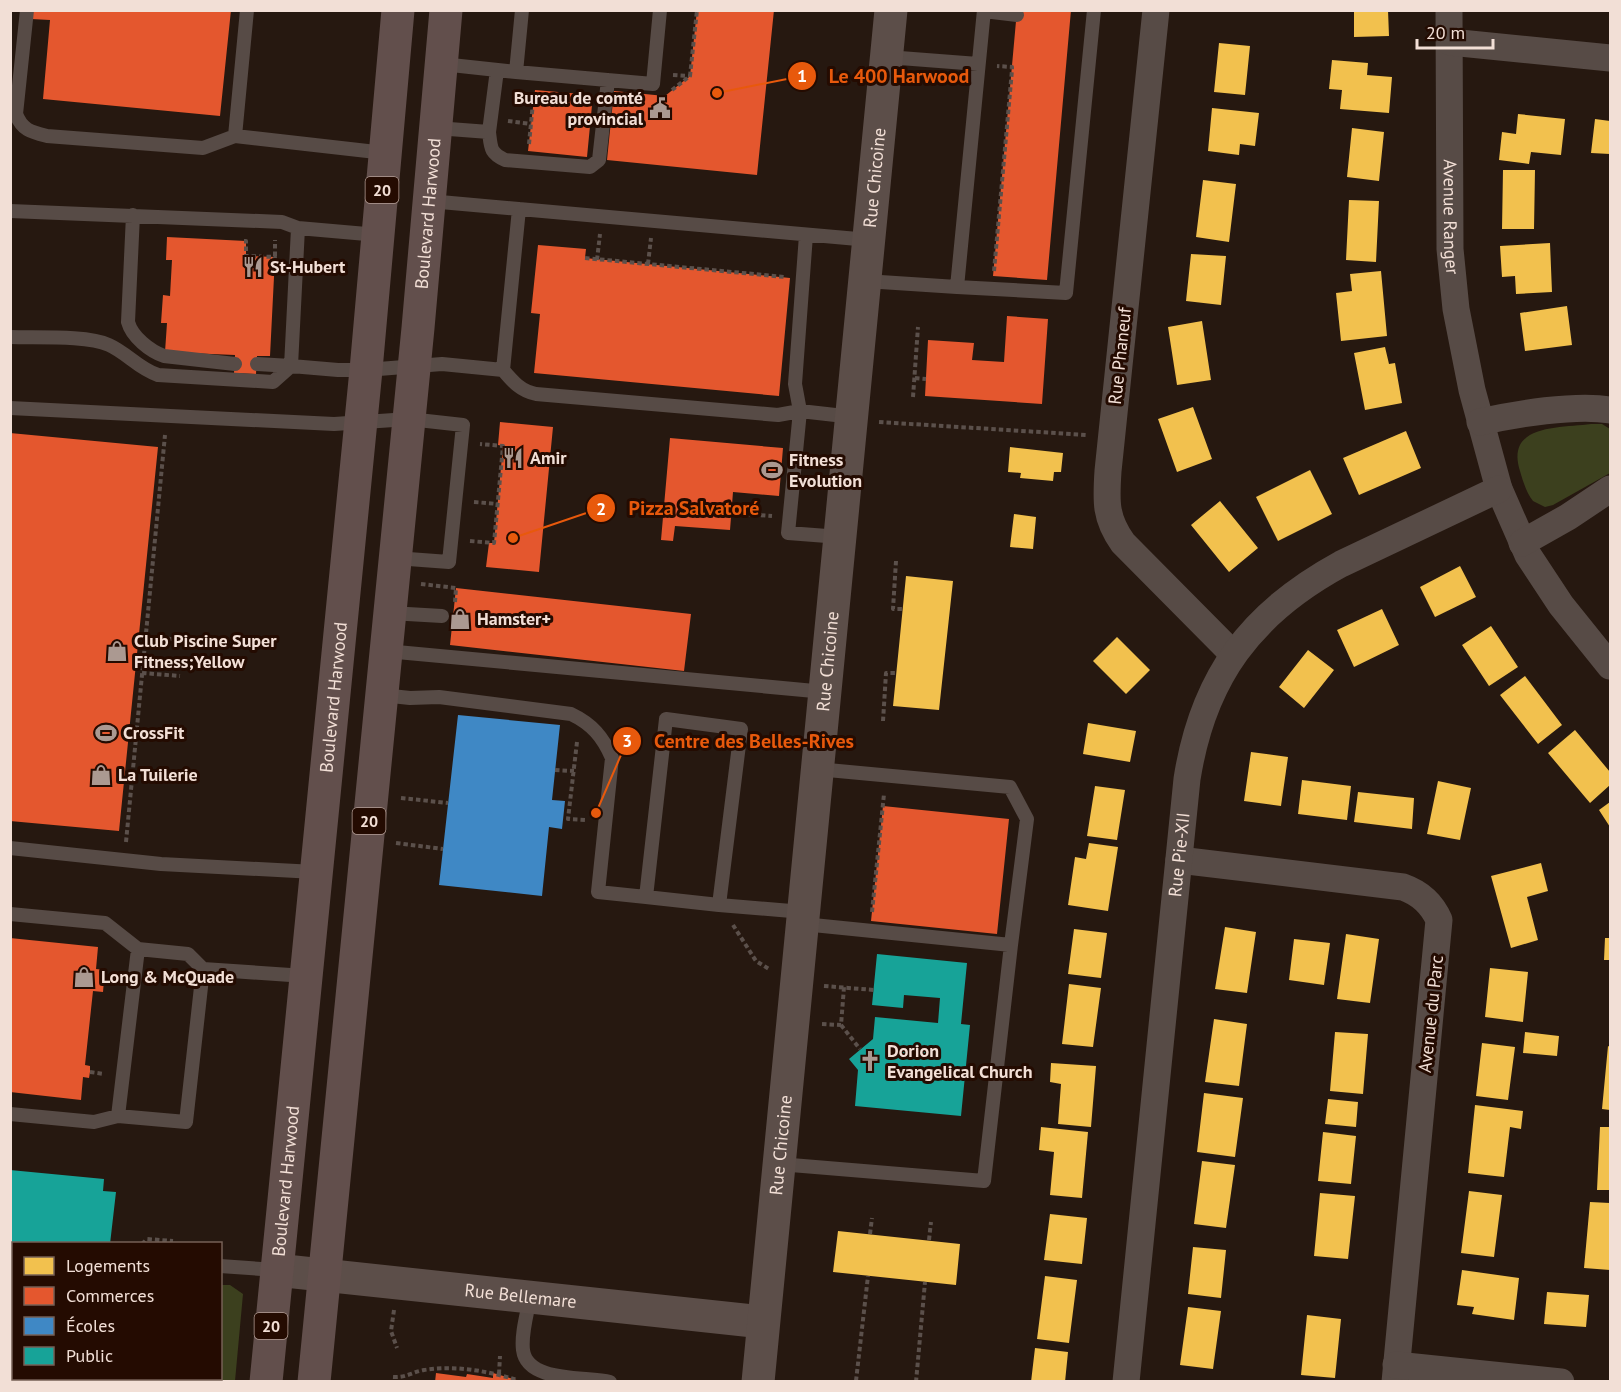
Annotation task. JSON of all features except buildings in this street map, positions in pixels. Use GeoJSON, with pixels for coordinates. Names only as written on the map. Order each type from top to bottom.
{"type":"FeatureCollection","features":[{"type":"Feature","properties":{"kind":"highway","name":"Boulevard Harwood"},"geometry":{"type":"LineString","coordinates":[[266,1382],[366,370],[398,10]]}},
{"type":"Feature","properties":{"kind":"highway","name":"Boulevard Harwood"},"geometry":{"type":"LineString","coordinates":[[314,1382],[409,419],[446,10]]}},
{"type":"Feature","properties":{"kind":"street","name":"Rue Chicoine"},"geometry":{"type":"LineString","coordinates":[[758,1382],[840,537],[862,420],[865,281],[891,10]]}},
{"type":"Feature","properties":{"kind":"street","name":"Rue Phaneuf"},"geometry":{"type":"LineString","coordinates":[[1156,10],[1108,471],[1108,516],[1114,531],[1129,549],[1233,654]]}},
{"type":"Feature","properties":{"kind":"street","name":"Avenue Ranger"},"geometry":{"type":"LineString","coordinates":[[1449,10],[1448,219],[1452,278],[1461,337],[1480,422],[1499,489],[1535,568],[1545,584],[1611,666]]}},
{"type":"Feature","properties":{"kind":"street"},"geometry":{"type":"LineString","coordinates":[[1450,42],[1611,58]]}},
{"type":"Feature","properties":{"kind":"street"},"geometry":{"type":"LineString","coordinates":[[1480,422],[1570,409],[1611,410]]}},
{"type":"Feature","properties":{"kind":"street","name":"Rue Pie-XII"},"geometry":{"type":"LineString","coordinates":[[1126,1382],[1191,753],[1207,702],[1233,654],[1280,602],[1317,577],[1499,489]]}},
{"type":"Feature","properties":{"kind":"street"},"geometry":{"type":"LineString","coordinates":[[1522,543],[1611,489]]}},
{"type":"Feature","properties":{"kind":"street","name":"Avenue du Parc"},"geometry":{"type":"LineString","coordinates":[[1179,860],[1403,887],[1422,897],[1435,911],[1439,920],[1396,1373]]}},
{"type":"Feature","properties":{"kind":"street","name":"Rue Bellemare"},"geometry":{"type":"LineString","coordinates":[[276,1270],[530,1299],[764,1322]]}},
{"type":"Feature","properties":{"kind":"street"},"geometry":{"type":"LineString","coordinates":[[1396,1373],[1562,1382]]}},
{"type":"Feature","properties":{"kind":"lane"},"geometry":{"type":"LineString","coordinates":[[27,10],[16,114],[21,125],[30,132],[47,136],[203,148],[235,136],[386,154]]}},
{"type":"Feature","properties":{"kind":"lane"},"geometry":{"type":"LineString","coordinates":[[235,136],[247,10]]}},
{"type":"Feature","properties":{"kind":"lane"},"geometry":{"type":"LineString","coordinates":[[516,72],[522,10]]}},
{"type":"Feature","properties":{"kind":"lane"},"geometry":{"type":"LineString","coordinates":[[441,64],[653,84],[660,10]]}},
{"type":"Feature","properties":{"kind":"lane"},"geometry":{"type":"LineString","coordinates":[[865,281],[1066,293],[1094,10]]}},
{"type":"Feature","properties":{"kind":"lane"},"geometry":{"type":"LineString","coordinates":[[957,287],[984,11],[1017,15]]}},
{"type":"Feature","properties":{"kind":"lane"},"geometry":{"type":"LineString","coordinates":[[887,57],[978,64]]}},
{"type":"Feature","properties":{"kind":"lane"},"geometry":{"type":"LineString","coordinates":[[497,70],[489,132],[491,149],[496,156],[505,160],[590,167],[599,160],[608,80]]}},
{"type":"Feature","properties":{"kind":"lane"},"geometry":{"type":"LineString","coordinates":[[436,128],[489,132]]}},
{"type":"Feature","properties":{"kind":"lane"},"geometry":{"type":"LineString","coordinates":[[429,201],[869,240]]}},
{"type":"Feature","properties":{"kind":"lane"},"geometry":{"type":"LineString","coordinates":[[503,370],[519,209]]}},
{"type":"Feature","properties":{"kind":"lane"},"geometry":{"type":"LineString","coordinates":[[10,211],[282,222],[298,228],[378,235]]}},
{"type":"Feature","properties":{"kind":"lane"},"geometry":{"type":"LineString","coordinates":[[133,215],[129,328],[156,354],[235,364]]}},
{"type":"Feature","properties":{"kind":"lane"},"geometry":{"type":"LineString","coordinates":[[10,337],[102,343],[119,350],[149,372],[158,375],[273,382],[291,366],[298,228]]}},
{"type":"Feature","properties":{"kind":"lane"},"geometry":{"type":"LineString","coordinates":[[806,235],[795,384],[800,411],[788,533],[840,537]]}},
{"type":"Feature","properties":{"kind":"lane"},"geometry":{"type":"LineString","coordinates":[[257,364],[338,370],[442,364],[503,370],[522,389],[536,394],[778,415],[800,411],[862,420]]}},
{"type":"Feature","properties":{"kind":"lane"},"geometry":{"type":"LineString","coordinates":[[10,408],[334,424],[409,419],[463,425],[449,562],[395,558]]}},
{"type":"Feature","properties":{"kind":"lane"},"geometry":{"type":"LineString","coordinates":[[390,613],[442,616]]}},
{"type":"Feature","properties":{"kind":"lane"},"geometry":{"type":"LineString","coordinates":[[386,651],[825,692]]}},
{"type":"Feature","properties":{"kind":"lane"},"geometry":{"type":"LineString","coordinates":[[382,695],[439,698],[571,714],[598,732],[612,758],[598,892],[719,905],[1011,945]]}},
{"type":"Feature","properties":{"kind":"lane"},"geometry":{"type":"LineString","coordinates":[[646,897],[666,719],[741,729],[719,905]]}},
{"type":"Feature","properties":{"kind":"lane"},"geometry":{"type":"LineString","coordinates":[[779,1164],[984,1181],[1027,819],[1010,787],[818,769]]}},
{"type":"Feature","properties":{"kind":"lane"},"geometry":{"type":"LineString","coordinates":[[10,848],[161,864],[315,872]]}},
{"type":"Feature","properties":{"kind":"lane"},"geometry":{"type":"LineString","coordinates":[[10,914],[105,923],[138,949],[188,954],[203,969],[305,976]]}},
{"type":"Feature","properties":{"kind":"lane"},"geometry":{"type":"LineString","coordinates":[[118,1116],[138,949]]}},
{"type":"Feature","properties":{"kind":"lane"},"geometry":{"type":"LineString","coordinates":[[10,1114],[94,1122],[118,1116],[186,1122],[203,969]]}},
{"type":"Feature","properties":{"kind":"lane"},"geometry":{"type":"LineString","coordinates":[[222,1266],[276,1270]]}},
{"type":"Feature","properties":{"kind":"lane"},"geometry":{"type":"LineString","coordinates":[[530,1299],[523,1346],[525,1358],[531,1365],[547,1374],[610,1382]]}},
{"type":"Feature","properties":{"kind":"path"},"geometry":{"type":"LineString","coordinates":[[993,276],[1012,67]]}},
{"type":"Feature","properties":{"kind":"path"},"geometry":{"type":"LineString","coordinates":[[528,151],[535,90]]}},
{"type":"Feature","properties":{"kind":"path"},"geometry":{"type":"LineString","coordinates":[[235,240],[246,241],[246,256],[274,257],[274,268]]}},
{"type":"Feature","properties":{"kind":"path"},"geometry":{"type":"LineString","coordinates":[[585,258],[790,278]]}},
{"type":"Feature","properties":{"kind":"path"},"geometry":{"type":"LineString","coordinates":[[913,397],[918,327]]}},
{"type":"Feature","properties":{"kind":"path"},"geometry":{"type":"LineString","coordinates":[[915,378],[926,379]]}},
{"type":"Feature","properties":{"kind":"path"},"geometry":{"type":"LineString","coordinates":[[862,420],[1088,435]]}},
{"type":"Feature","properties":{"kind":"path"},"geometry":{"type":"LineString","coordinates":[[126,842],[165,434],[173,435]]}},
{"type":"Feature","properties":{"kind":"path"},"geometry":{"type":"LineString","coordinates":[[494,543],[503,446]]}},
{"type":"Feature","properties":{"kind":"path"},"geometry":{"type":"LineString","coordinates":[[731,513],[789,517]]}},
{"type":"Feature","properties":{"kind":"path"},"geometry":{"type":"LineString","coordinates":[[896,561],[893,609],[903,609]]}},
{"type":"Feature","properties":{"kind":"path"},"geometry":{"type":"LineString","coordinates":[[421,584],[456,588]]}},
{"type":"Feature","properties":{"kind":"path"},"geometry":{"type":"LineString","coordinates":[[146,637],[184,640]]}},
{"type":"Feature","properties":{"kind":"path"},"geometry":{"type":"LineString","coordinates":[[137,653],[144,654]]}},
{"type":"Feature","properties":{"kind":"path"},"geometry":{"type":"LineString","coordinates":[[142,673],[180,676]]}},
{"type":"Feature","properties":{"kind":"path"},"geometry":{"type":"LineString","coordinates":[[882,721],[886,673],[896,673]]}},
{"type":"Feature","properties":{"kind":"path"},"geometry":{"type":"LineString","coordinates":[[132,696],[140,697]]}},
{"type":"Feature","properties":{"kind":"path"},"geometry":{"type":"LineString","coordinates":[[578,733],[568,819],[591,820]]}},
{"type":"Feature","properties":{"kind":"path"},"geometry":{"type":"LineString","coordinates":[[129,736],[136,736]]}},
{"type":"Feature","properties":{"kind":"path"},"geometry":{"type":"LineString","coordinates":[[555,770],[574,771]]}},
{"type":"Feature","properties":{"kind":"path"},"geometry":{"type":"LineString","coordinates":[[124,775],[133,776]]}},
{"type":"Feature","properties":{"kind":"path"},"geometry":{"type":"LineString","coordinates":[[399,798],[448,803]]}},
{"type":"Feature","properties":{"kind":"path"},"geometry":{"type":"LineString","coordinates":[[871,921],[883,806]]}},
{"type":"Feature","properties":{"kind":"path"},"geometry":{"type":"LineString","coordinates":[[121,810],[129,811]]}},
{"type":"Feature","properties":{"kind":"path"},"geometry":{"type":"LineString","coordinates":[[395,843],[443,849]]}},
{"type":"Feature","properties":{"kind":"path"},"geometry":{"type":"LineString","coordinates":[[719,905],[756,961],[767,969],[773,970]]}},
{"type":"Feature","properties":{"kind":"path"},"geometry":{"type":"LineString","coordinates":[[822,986],[874,990]]}},
{"type":"Feature","properties":{"kind":"path"},"geometry":{"type":"LineString","coordinates":[[844,987],[842,1025],[860,1049]]}},
{"type":"Feature","properties":{"kind":"path"},"geometry":{"type":"LineString","coordinates":[[818,1024],[842,1025]]}},
{"type":"Feature","properties":{"kind":"path"},"geometry":{"type":"LineString","coordinates":[[870,1234],[872,1218]]}},
{"type":"Feature","properties":{"kind":"path"},"geometry":{"type":"LineString","coordinates":[[929,1240],[931,1222]]}},
{"type":"Feature","properties":{"kind":"path"},"geometry":{"type":"LineString","coordinates":[[144,1242],[147,1239],[173,1241]]}},
{"type":"Feature","properties":{"kind":"path"},"geometry":{"type":"LineString","coordinates":[[856,1381],[868,1276]]}},
{"type":"Feature","properties":{"kind":"path"},"geometry":{"type":"LineString","coordinates":[[916,1382],[925,1282]]}},
{"type":"Feature","properties":{"kind":"path"},"geometry":{"type":"LineString","coordinates":[[394,1310],[391,1331],[397,1348]]}},
{"type":"Feature","properties":{"kind":"path"},"geometry":{"type":"LineString","coordinates":[[499,1374],[500,1356]]}},
{"type":"Feature","properties":{"kind":"path"},"geometry":{"type":"LineString","coordinates":[[393,1377],[404,1378],[423,1370],[478,1370],[521,1382]]}},
{"type":"Feature","properties":{"kind":"green space"},"geometry":{"type":"Polygon","coordinates":[[[1602,424],[1610,429],[1610,473],[1553,505],[1545,507],[1533,501],[1520,471],[1517,456],[1520,444],[1538,431],[1602,424]]]}},
{"type":"Feature","properties":{"kind":"green space"},"geometry":{"type":"Polygon","coordinates":[[[222,1285],[230,1285],[243,1294],[235,1381],[111,1381],[222,1380],[222,1285]]]}},
{"type":"Feature","properties":{"kind":"place","name":"Le 400 Harwood"},"geometry":{"type":"Point","coordinates":[717,93]}},
{"type":"Feature","properties":{"kind":"place","name":"Bureau de comté provincial"},"geometry":{"type":"Point","coordinates":[660,108]}},
{"type":"Feature","properties":{"kind":"place","name":"St-Hubert"},"geometry":{"type":"Point","coordinates":[253,267]}},
{"type":"Feature","properties":{"kind":"place","name":"Amir"},"geometry":{"type":"Point","coordinates":[513,458]}},
{"type":"Feature","properties":{"kind":"place","name":"Fitness Evolution"},"geometry":{"type":"Point","coordinates":[772,470]}},
{"type":"Feature","properties":{"kind":"place","name":"Pizza Salvatoré"},"geometry":{"type":"Point","coordinates":[513,538]}},
{"type":"Feature","properties":{"kind":"place","name":"Hamster+"},"geometry":{"type":"Point","coordinates":[460,619]}},
{"type":"Feature","properties":{"kind":"place","name":"Club Piscine Super Fitness;Yellow"},"geometry":{"type":"Point","coordinates":[117,651]}},
{"type":"Feature","properties":{"kind":"place","name":"CrossFit"},"geometry":{"type":"Point","coordinates":[106,733]}},
{"type":"Feature","properties":{"kind":"place","name":"La Tuilerie"},"geometry":{"type":"Point","coordinates":[101,775]}},
{"type":"Feature","properties":{"kind":"place","name":"Centre des Belles-Rives"},"geometry":{"type":"Point","coordinates":[596,813]}},
{"type":"Feature","properties":{"kind":"place","name":"Long & McQuade"},"geometry":{"type":"Point","coordinates":[84,977]}},
{"type":"Feature","properties":{"kind":"place","name":"Dorion Evangelical Church"},"geometry":{"type":"Point","coordinates":[870,1061]}}]}
